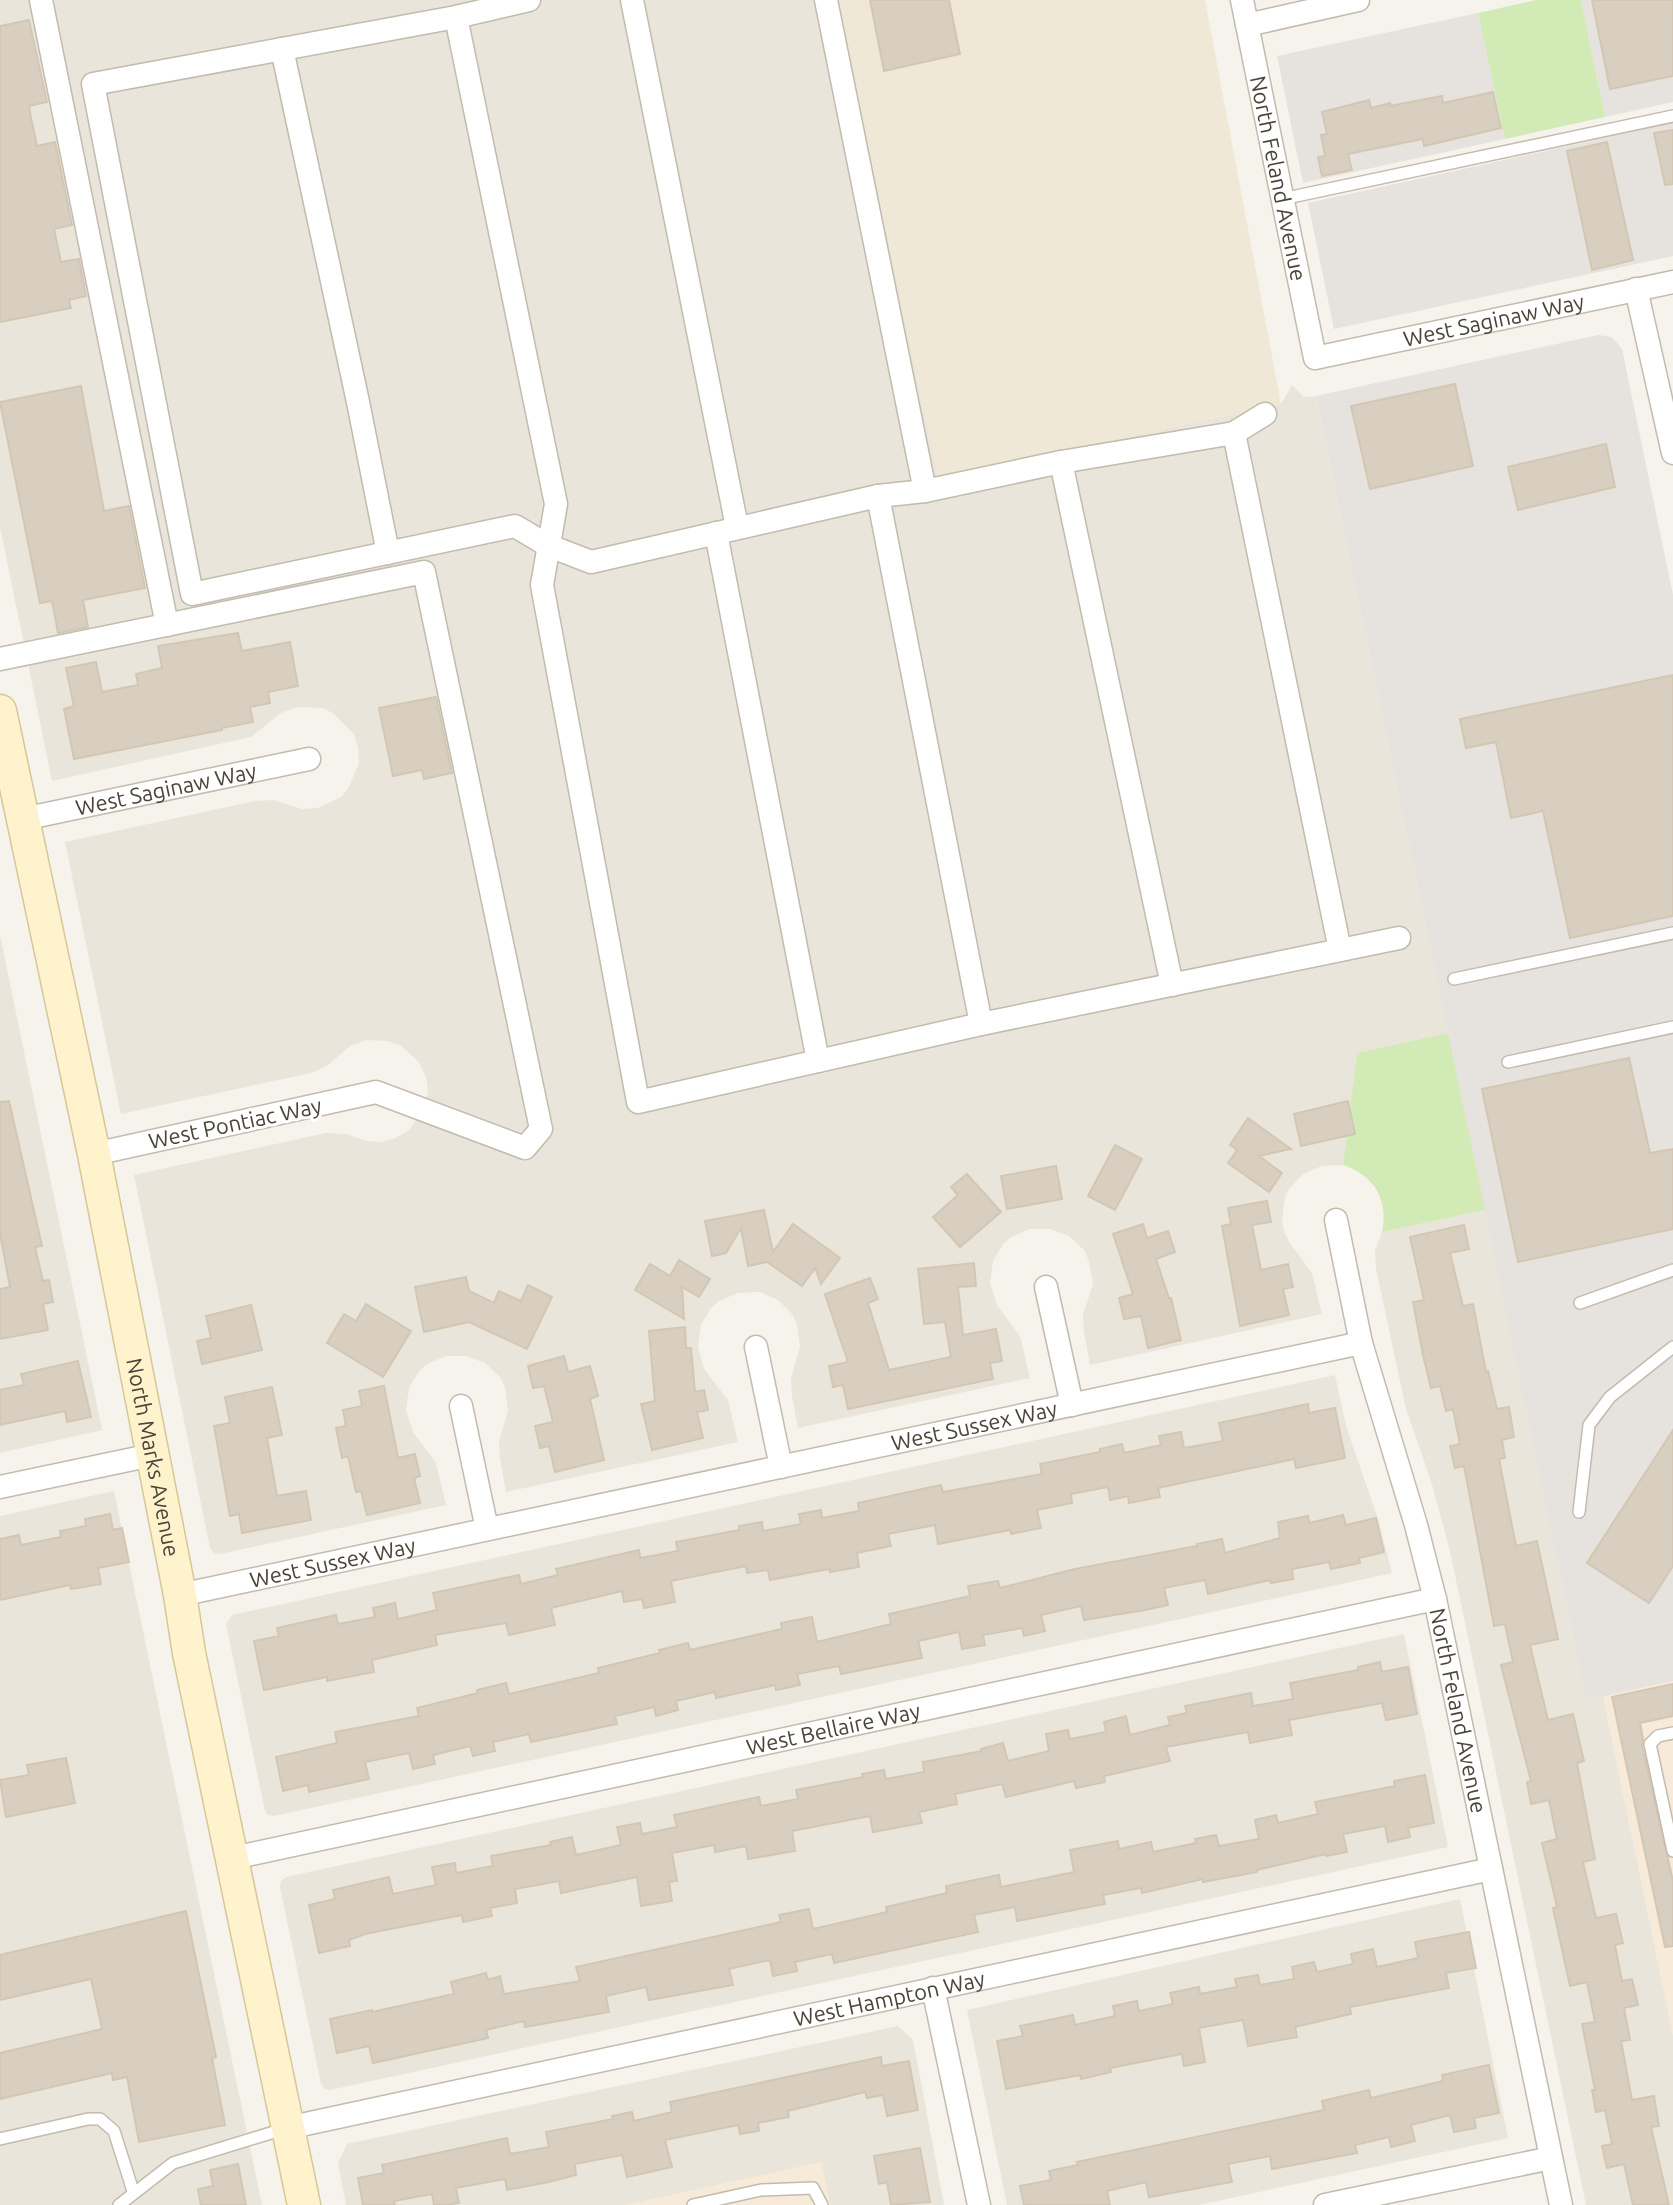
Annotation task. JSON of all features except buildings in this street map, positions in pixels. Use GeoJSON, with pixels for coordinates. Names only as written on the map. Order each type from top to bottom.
{"type":"FeatureCollection","features":[{"type":"Feature","properties":{"kind":"main road","name":"North Marks Avenue"},"geometry":{"type":"LineString","coordinates":[[0,711],[94,1154],[189,1653],[304,2205]]}},
{"type":"Feature","properties":{"kind":"street"},"geometry":{"type":"LineString","coordinates":[[0,659],[167,625],[41,0]]}},
{"type":"Feature","properties":{"kind":"street"},"geometry":{"type":"LineString","coordinates":[[529,0],[456,17],[93,84],[192,594],[515,526],[547,545],[591,562],[878,496],[925,491],[1061,462],[1234,433],[1265,414]]}},
{"type":"Feature","properties":{"kind":"street"},"geometry":{"type":"LineString","coordinates":[[632,0],[818,1061]]}},
{"type":"Feature","properties":{"kind":"street"},"geometry":{"type":"LineString","coordinates":[[826,0],[925,491]]}},
{"type":"Feature","properties":{"kind":"street","name":"North Feland Avenue"},"geometry":{"type":"LineString","coordinates":[[1242,0],[1315,358]]}},
{"type":"Feature","properties":{"kind":"street"},"geometry":{"type":"LineString","coordinates":[[1247,25],[1358,0]]}},
{"type":"Feature","properties":{"kind":"street"},"geometry":{"type":"LineString","coordinates":[[456,17],[556,504],[542,585],[638,1102],[981,1024],[1399,938]]}},
{"type":"Feature","properties":{"kind":"street"},"geometry":{"type":"LineString","coordinates":[[282,49],[388,553]]}},
{"type":"Feature","properties":{"kind":"street","name":"West Saginaw Way"},"geometry":{"type":"LineString","coordinates":[[1315,358],[1673,282]]}},
{"type":"Feature","properties":{"kind":"street"},"geometry":{"type":"LineString","coordinates":[[1636,289],[1673,453]]}},
{"type":"Feature","properties":{"kind":"street"},"geometry":{"type":"LineString","coordinates":[[1234,433],[1340,950]]}},
{"type":"Feature","properties":{"kind":"street"},"geometry":{"type":"LineString","coordinates":[[1061,462],[1172,985]]}},
{"type":"Feature","properties":{"kind":"street"},"geometry":{"type":"LineString","coordinates":[[878,496],[981,1024]]}},
{"type":"Feature","properties":{"kind":"street","name":"West Pontiac Way"},"geometry":{"type":"LineString","coordinates":[[94,1154],[376,1092],[525,1148],[541,1129],[424,572],[167,625]]}},
{"type":"Feature","properties":{"kind":"street","name":"West Saginaw Way"},"geometry":{"type":"LineString","coordinates":[[23,819],[309,759]]}},
{"type":"Feature","properties":{"kind":"street","name":"North Feland Avenue"},"geometry":{"type":"LineString","coordinates":[[1336,1220],[1361,1343],[1435,1599],[1561,2205]]}},
{"type":"Feature","properties":{"kind":"street","name":"West Sussex Way"},"geometry":{"type":"LineString","coordinates":[[1046,1287],[1072,1405]]}},
{"type":"Feature","properties":{"kind":"street","name":"West Sussex Way"},"geometry":{"type":"LineString","coordinates":[[180,1595],[1361,1343]]}},
{"type":"Feature","properties":{"kind":"street"},"geometry":{"type":"LineString","coordinates":[[756,1347],[781,1467]]}},
{"type":"Feature","properties":{"kind":"street"},"geometry":{"type":"LineString","coordinates":[[461,1406],[487,1529]]}},
{"type":"Feature","properties":{"kind":"street"},"geometry":{"type":"LineString","coordinates":[[0,1487],[152,1455]]}},
{"type":"Feature","properties":{"kind":"street","name":"West Bellaire Way"},"geometry":{"type":"LineString","coordinates":[[233,1858],[1435,1599]]}},
{"type":"Feature","properties":{"kind":"street","name":"West Hampton Way"},"geometry":{"type":"LineString","coordinates":[[287,2128],[1491,1869]]}},
{"type":"Feature","properties":{"kind":"street"},"geometry":{"type":"LineString","coordinates":[[933,1988],[979,2205]]}},
{"type":"Feature","properties":{"kind":"street"},"geometry":{"type":"LineString","coordinates":[[1325,2205],[1551,2158]]}},
{"type":"Feature","properties":{"kind":"lane"},"geometry":{"type":"LineString","coordinates":[[1282,199],[1673,116]]}},
{"type":"Feature","properties":{"kind":"lane"},"geometry":{"type":"LineString","coordinates":[[1454,979],[1673,933]]}},
{"type":"Feature","properties":{"kind":"lane"},"geometry":{"type":"LineString","coordinates":[[1508,1062],[1673,1027]]}},
{"type":"Feature","properties":{"kind":"lane"},"geometry":{"type":"LineString","coordinates":[[1580,1303],[1673,1270]]}},
{"type":"Feature","properties":{"kind":"lane"},"geometry":{"type":"LineString","coordinates":[[1579,1512],[1589,1425],[1610,1397],[1673,1347]]}},
{"type":"Feature","properties":{"kind":"lane"},"geometry":{"type":"LineString","coordinates":[[1673,1733],[1658,1736],[1650,1744],[1673,1851]]}},
{"type":"Feature","properties":{"kind":"lane"},"geometry":{"type":"LineString","coordinates":[[0,2139],[100,2119],[114,2131],[133,2191]]}},
{"type":"Feature","properties":{"kind":"lane"},"geometry":{"type":"LineString","coordinates":[[119,2205],[133,2191],[173,2163],[287,2128]]}},
{"type":"Feature","properties":{"kind":"lane"},"geometry":{"type":"LineString","coordinates":[[693,2205],[761,2190],[813,2188],[822,2205]]}},
{"type":"Feature","properties":{"kind":"shaded area"},"geometry":{"type":"Polygon","coordinates":[[[0,0],[838,0],[938,476],[1281,404],[1292,385],[1304,397],[1316,396],[1448,1033],[1357,1053],[1343,1165],[1322,1166],[1303,1174],[1289,1189],[1282,1220],[1284,1231],[1312,1273],[1322,1314],[1090,1365],[1083,1315],[1093,1284],[1089,1261],[1084,1250],[1069,1236],[1050,1229],[1030,1229],[1003,1244],[993,1261],[990,1283],[997,1305],[1020,1336],[1030,1378],[798,1428],[791,1378],[800,1347],[797,1324],[778,1300],[759,1292],[738,1293],[711,1308],[701,1325],[698,1347],[704,1369],[728,1400],[738,1442],[506,1492],[499,1441],[508,1411],[505,1388],[500,1377],[485,1363],[466,1356],[446,1356],[419,1371],[409,1388],[406,1410],[413,1432],[436,1463],[446,1505],[214,1553],[210,1548],[134,1175],[326,1133],[346,1134],[366,1141],[382,1142],[396,1138],[409,1130],[425,1106],[428,1091],[419,1062],[400,1045],[366,1040],[350,1046],[327,1066],[311,1073],[121,1114],[65,842],[255,801],[273,800],[302,809],[318,808],[341,797],[349,787],[359,763],[358,748],[354,734],[334,714],[323,708],[297,707],[281,713],[251,737],[52,781],[0,527],[0,0]]]}},
{"type":"Feature","properties":{"kind":"shaded area"},"geometry":{"type":"Polygon","coordinates":[[[838,0],[1205,0],[1281,404],[938,476],[838,0]]]}},
{"type":"Feature","properties":{"kind":"shaded area"},"geometry":{"type":"Polygon","coordinates":[[[1581,0],[1673,0],[1673,102],[1605,117],[1581,0]]]}},
{"type":"Feature","properties":{"kind":"shaded area"},"geometry":{"type":"Polygon","coordinates":[[[1478,13],[1505,139],[1303,183],[1277,56],[1478,13]]]}},
{"type":"Feature","properties":{"kind":"shaded area"},"geometry":{"type":"Polygon","coordinates":[[[1673,123],[1673,256],[1334,329],[1308,203],[1673,123]]]}},
{"type":"Feature","properties":{"kind":"shaded area"},"geometry":{"type":"Polygon","coordinates":[[[1598,335],[1612,337],[1622,349],[1673,595],[1673,1681],[1586,1700],[1316,396],[1598,335]]]}},
{"type":"Feature","properties":{"kind":"shaded area"},"geometry":{"type":"Polygon","coordinates":[[[0,935],[102,1430],[0,1453],[0,935]]]}},
{"type":"Feature","properties":{"kind":"shaded area"},"geometry":{"type":"Polygon","coordinates":[[[1485,1210],[1586,1700],[1603,1696],[1673,2035],[1673,2205],[1586,2205],[1450,1551],[1431,1481],[1406,1409],[1376,1269],[1375,1251],[1382,1232],[1485,1210]]]}},
{"type":"Feature","properties":{"kind":"shaded area"},"geometry":{"type":"Polygon","coordinates":[[[1335,1375],[1346,1426],[1378,1519],[1392,1573],[274,1816],[265,1811],[226,1624],[232,1615],[1335,1375]]]}},
{"type":"Feature","properties":{"kind":"shaded area"},"geometry":{"type":"Polygon","coordinates":[[[114,1491],[262,2205],[0,2205],[0,1516],[114,1491]]]}},
{"type":"Feature","properties":{"kind":"shaded area"},"geometry":{"type":"Polygon","coordinates":[[[1404,1634],[1448,1847],[330,2090],[321,2084],[280,1887],[286,1877],[1404,1634]]]}},
{"type":"Feature","properties":{"kind":"shaded area"},"geometry":{"type":"Polygon","coordinates":[[[1673,1681],[1673,2035],[1603,1696],[1673,1681]]]}},
{"type":"Feature","properties":{"kind":"shaded area"},"geometry":{"type":"Polygon","coordinates":[[[1460,1899],[1508,2138],[1199,2205],[1007,2205],[967,2010],[1460,1899]]]}},
{"type":"Feature","properties":{"kind":"shaded area"},"geometry":{"type":"Polygon","coordinates":[[[898,2026],[913,2040],[944,2205],[830,2205],[821,2163],[626,2205],[346,2205],[338,2163],[347,2144],[898,2026]]]}},
{"type":"Feature","properties":{"kind":"shaded area"},"geometry":{"type":"Polygon","coordinates":[[[821,2162],[830,2205],[626,2205],[821,2162]]]}},
{"type":"Feature","properties":{"kind":"green space"},"geometry":{"type":"Polygon","coordinates":[[[1536,0],[1581,0],[1605,117],[1505,139],[1478,13],[1536,0]]]}},
{"type":"Feature","properties":{"kind":"green space"},"geometry":{"type":"Polygon","coordinates":[[[1448,1033],[1485,1210],[1382,1232],[1383,1209],[1377,1190],[1363,1175],[1343,1165],[1357,1053],[1448,1033]]]}}]}
